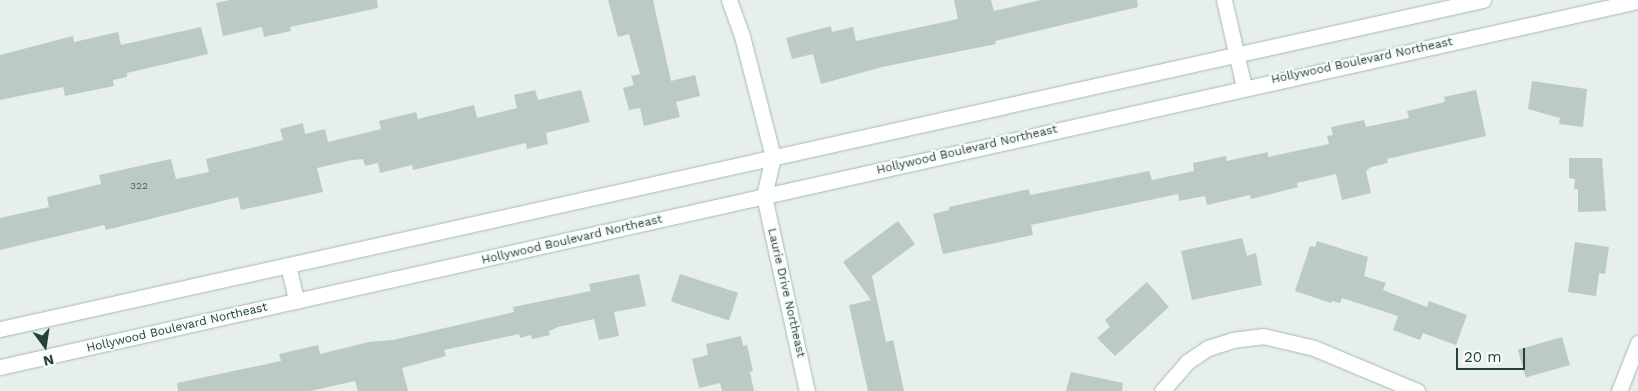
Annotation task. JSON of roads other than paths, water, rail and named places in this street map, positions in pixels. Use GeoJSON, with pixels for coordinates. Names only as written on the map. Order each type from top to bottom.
{"type":"FeatureCollection","features":[{"type":"Feature","properties":{"kind":"street"},"geometry":{"type":"LineString","coordinates":[[729,0],[742,36],[772,157],[764,196]]}},
{"type":"Feature","properties":{"kind":"street"},"geometry":{"type":"LineString","coordinates":[[1224,0],[1244,88]]}},
{"type":"Feature","properties":{"kind":"street"},"geometry":{"type":"LineString","coordinates":[[0,329],[1482,0]]}},
{"type":"Feature","properties":{"kind":"street","name":"Hollywood Boulevard Northeast"},"geometry":{"type":"LineString","coordinates":[[0,367],[1638,0]]}},
{"type":"Feature","properties":{"kind":"street","name":"Laurie Drive Northeast"},"geometry":{"type":"LineString","coordinates":[[764,196],[808,391]]}},
{"type":"Feature","properties":{"kind":"street"},"geometry":{"type":"LineString","coordinates":[[288,265],[296,301]]}},
{"type":"Feature","properties":{"kind":"street"},"geometry":{"type":"LineString","coordinates":[[1162,391],[1187,362],[1208,348],[1232,340],[1263,336],[1314,348],[1417,391]]}},
{"type":"Feature","properties":{"kind":"street"},"geometry":{"type":"LineString","coordinates":[[1620,391],[1638,342]]}}]}
